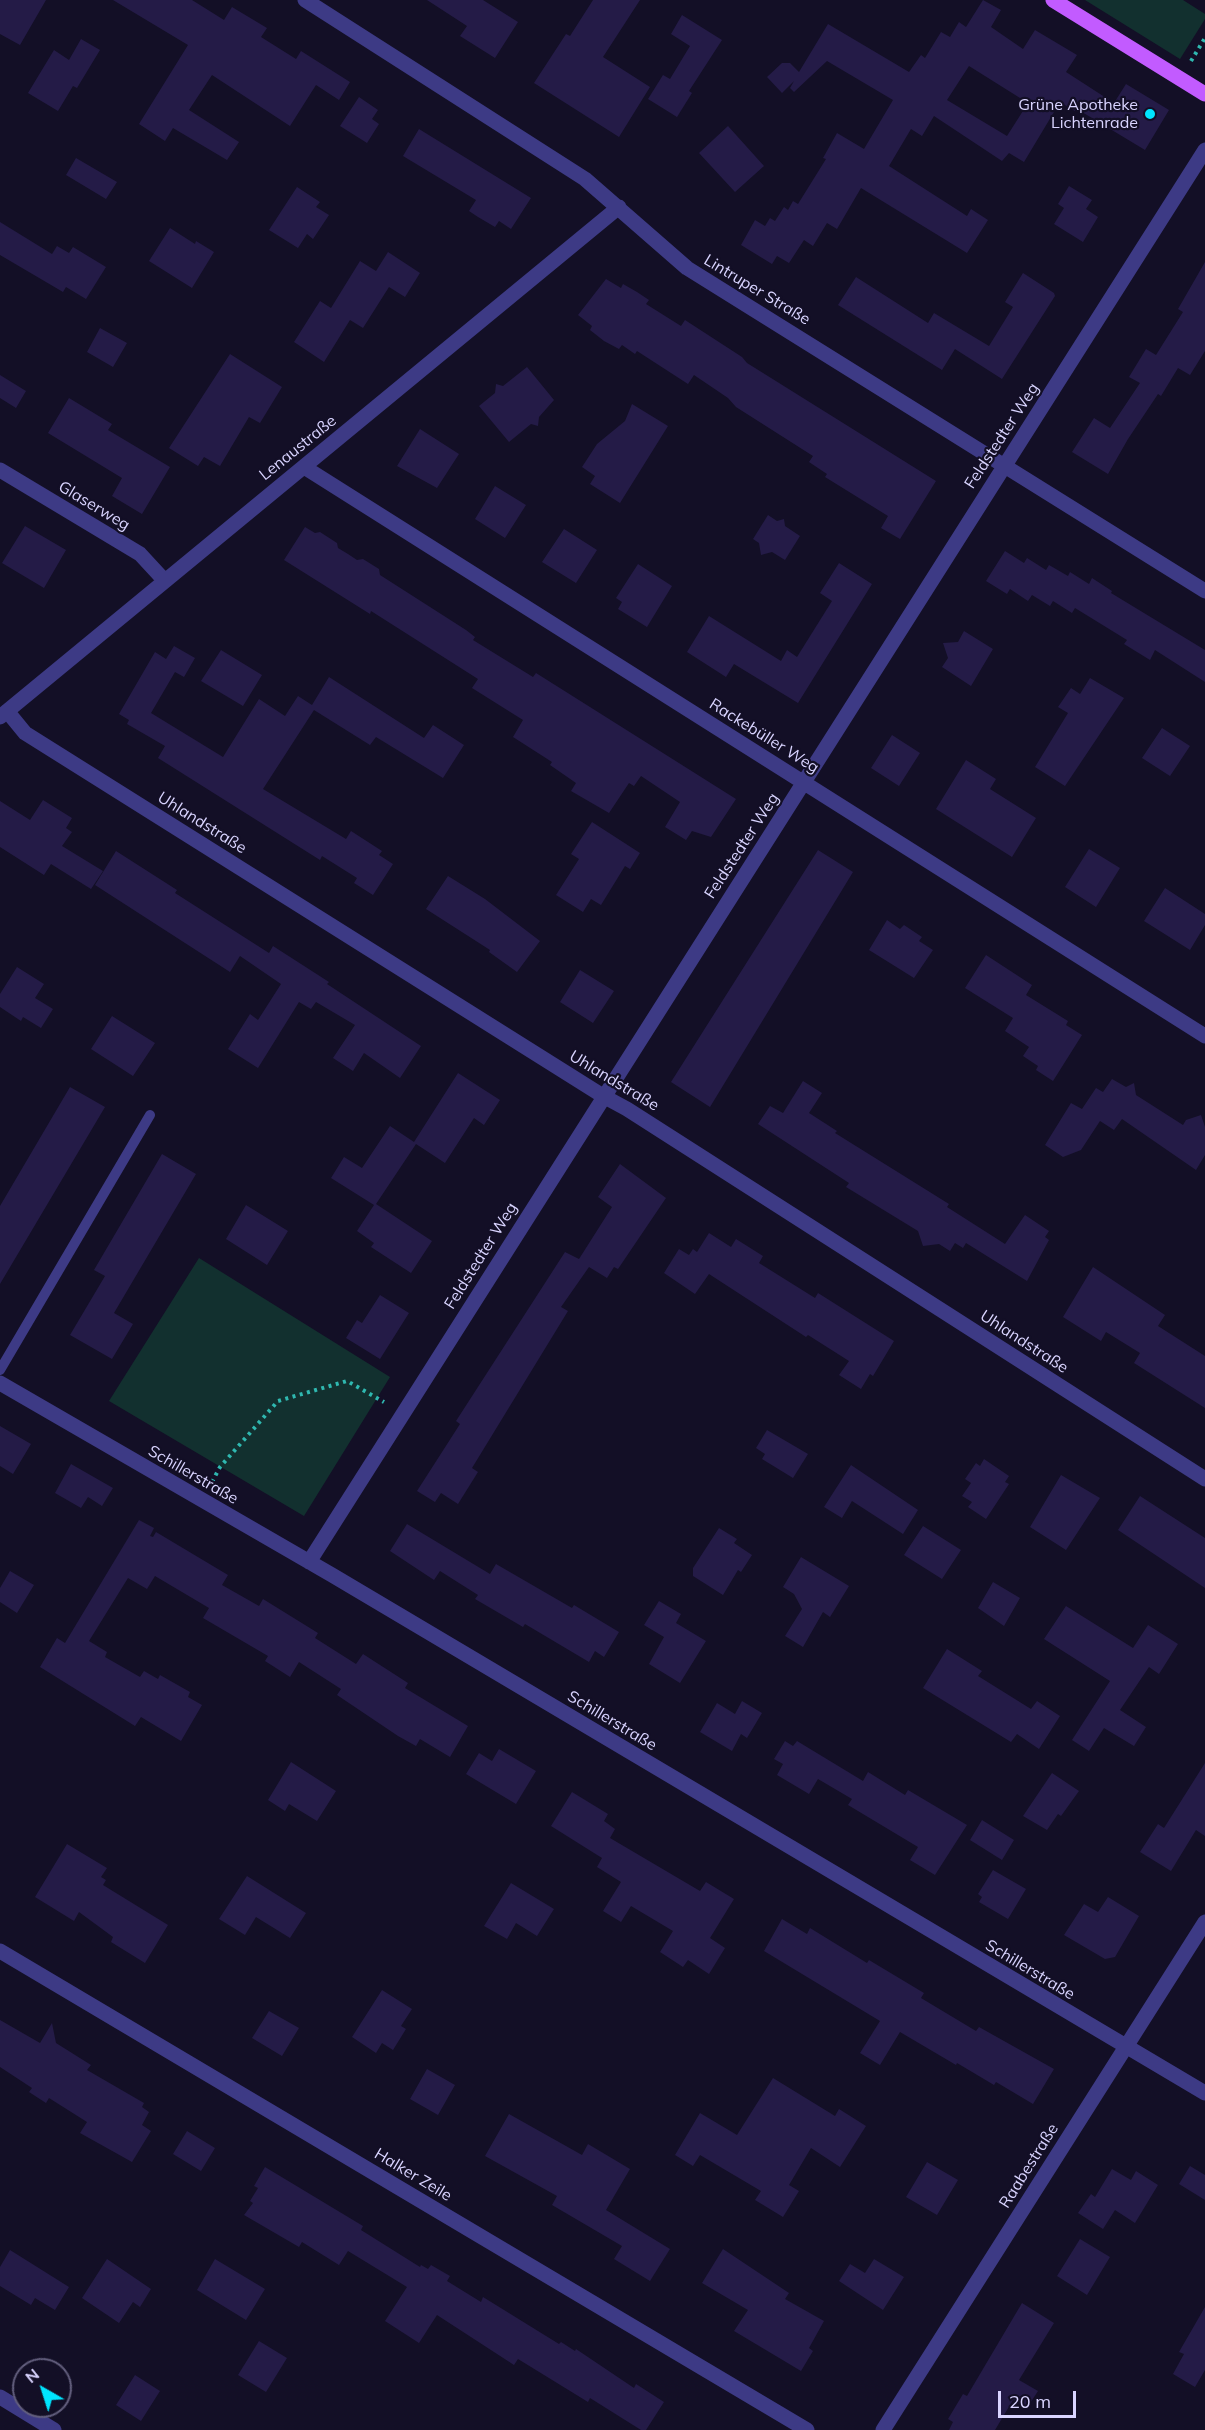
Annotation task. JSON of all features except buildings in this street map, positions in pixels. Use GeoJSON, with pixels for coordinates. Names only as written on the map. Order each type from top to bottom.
{"type":"FeatureCollection","features":[{"type":"Feature","properties":{"kind":"main road"},"geometry":{"type":"LineString","coordinates":[[1053,0],[1205,94]]}},
{"type":"Feature","properties":{"kind":"street","name":"Lintruper Straße"},"geometry":{"type":"LineString","coordinates":[[306,0],[585,179],[687,268],[1205,591]]}},
{"type":"Feature","properties":{"kind":"street","name":"Feldstedter Weg"},"geometry":{"type":"LineString","coordinates":[[309,1562],[1205,150]]}},
{"type":"Feature","properties":{"kind":"street","name":"Lenaustraße"},"geometry":{"type":"LineString","coordinates":[[3,714],[619,207]]}},
{"type":"Feature","properties":{"kind":"street","name":"Rackebüller Weg"},"geometry":{"type":"LineString","coordinates":[[304,467],[1205,1036]]}},
{"type":"Feature","properties":{"kind":"street","name":"Glaserweg"},"geometry":{"type":"LineString","coordinates":[[0,470],[140,554],[164,580]]}},
{"type":"Feature","properties":{"kind":"street","name":"Uhlandstraße"},"geometry":{"type":"LineString","coordinates":[[3,714],[25,734],[603,1096],[637,1115],[1205,1479]]}},
{"type":"Feature","properties":{"kind":"street","name":"Schillerstraße"},"geometry":{"type":"LineString","coordinates":[[0,1383],[309,1562],[1125,2048],[1205,2093]]}},
{"type":"Feature","properties":{"kind":"street","name":"Raabestraße"},"geometry":{"type":"LineString","coordinates":[[884,2430],[1205,1922]]}},
{"type":"Feature","properties":{"kind":"street","name":"Halker Zeile"},"geometry":{"type":"LineString","coordinates":[[0,1951],[807,2430]]}},
{"type":"Feature","properties":{"kind":"street"},"geometry":{"type":"LineString","coordinates":[[0,2397],[54,2430]]}},
{"type":"Feature","properties":{"kind":"lane"},"geometry":{"type":"LineString","coordinates":[[0,1370],[150,1114]]}},
{"type":"Feature","properties":{"kind":"path"},"geometry":{"type":"LineString","coordinates":[[1189,64],[1205,38]]}},
{"type":"Feature","properties":{"kind":"path"},"geometry":{"type":"LineString","coordinates":[[202,1501],[220,1467],[278,1401],[347,1381],[384,1402]]}},
{"type":"Feature","properties":{"kind":"green space"},"geometry":{"type":"Polygon","coordinates":[[[1085,0],[1183,0],[1205,14],[1205,19],[1180,59],[1085,0]]]}},
{"type":"Feature","properties":{"kind":"green space"},"geometry":{"type":"Polygon","coordinates":[[[199,1258],[390,1377],[304,1516],[109,1401],[199,1258]]]}},
{"type":"Feature","properties":{"kind":"place","name":"Grüne Apotheke Lichtenrade"},"geometry":{"type":"Point","coordinates":[1150,114]}}]}
